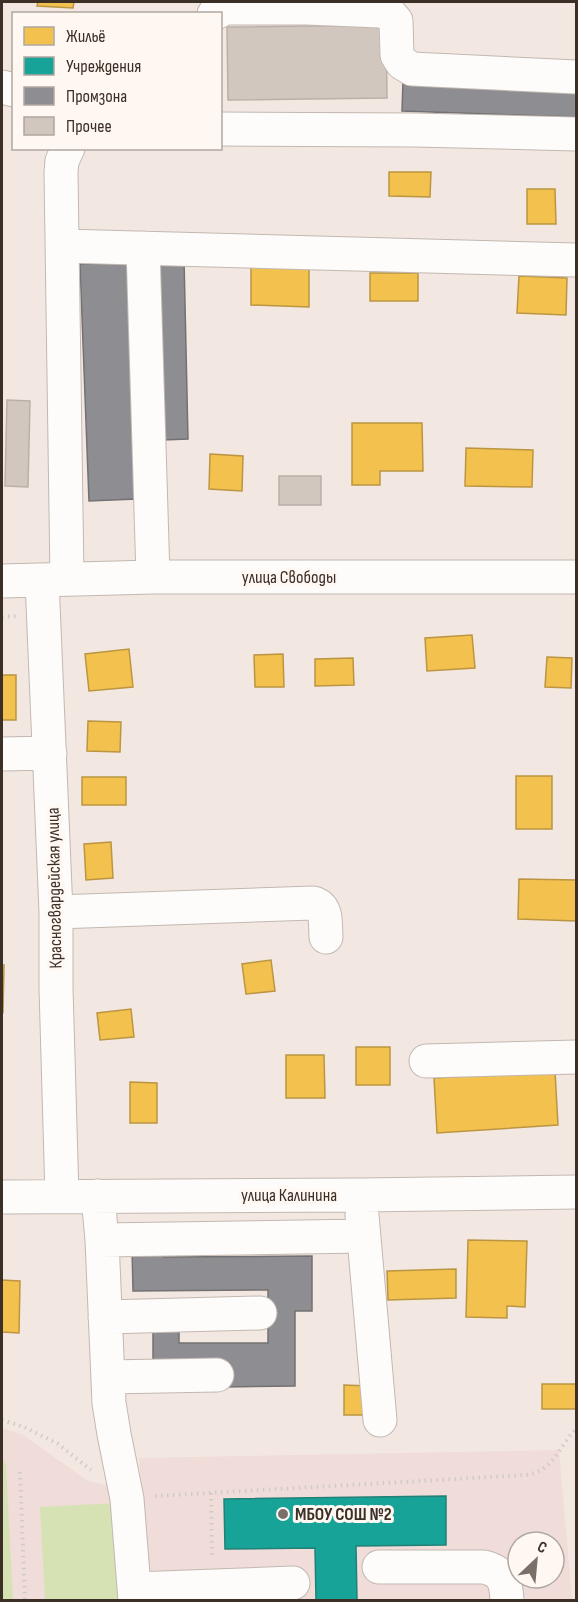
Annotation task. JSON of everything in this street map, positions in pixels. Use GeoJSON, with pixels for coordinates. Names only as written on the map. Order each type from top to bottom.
{"type":"FeatureCollection","features":[{"type":"Feature","properties":{"kind":"street"},"geometry":{"type":"LineString","coordinates":[[218,12],[225,8],[380,11],[390,14],[396,21],[398,55],[402,63],[412,69],[576,77]]}},
{"type":"Feature","properties":{"kind":"street"},"geometry":{"type":"LineString","coordinates":[[222,129],[576,134]]}},
{"type":"Feature","properties":{"kind":"street","name":"Красногвардейская улица"},"geometry":{"type":"LineString","coordinates":[[62,1196],[50,753],[63,246],[61,172],[67,150]]}},
{"type":"Feature","properties":{"kind":"street"},"geometry":{"type":"LineString","coordinates":[[63,246],[576,260]]}},
{"type":"Feature","properties":{"kind":"street"},"geometry":{"type":"LineString","coordinates":[[142,248],[153,577]]}},
{"type":"Feature","properties":{"kind":"street","name":"улица Свободы"},"geometry":{"type":"LineString","coordinates":[[2,580],[153,577],[576,576]]}},
{"type":"Feature","properties":{"kind":"street"},"geometry":{"type":"LineString","coordinates":[[2,754],[50,753]]}},
{"type":"Feature","properties":{"kind":"street"},"geometry":{"type":"LineString","coordinates":[[56,912],[313,903],[320,905],[324,910],[326,937]]}},
{"type":"Feature","properties":{"kind":"street"},"geometry":{"type":"LineString","coordinates":[[426,1061],[576,1057]]}},
{"type":"Feature","properties":{"kind":"street","name":"улица Калинина"},"geometry":{"type":"LineString","coordinates":[[2,1197],[576,1192]]}},
{"type":"Feature","properties":{"kind":"street"},"geometry":{"type":"LineString","coordinates":[[361,1195],[380,1420]]}},
{"type":"Feature","properties":{"kind":"street"},"geometry":{"type":"LineString","coordinates":[[98,1196],[109,1403],[127,1498],[134,1595],[212,1586],[293,1583]]}},
{"type":"Feature","properties":{"kind":"street"},"geometry":{"type":"LineString","coordinates":[[102,1240],[363,1236]]}},
{"type":"Feature","properties":{"kind":"street"},"geometry":{"type":"LineString","coordinates":[[105,1317],[260,1313]]}},
{"type":"Feature","properties":{"kind":"street"},"geometry":{"type":"LineString","coordinates":[[108,1377],[217,1375]]}},
{"type":"Feature","properties":{"kind":"street"},"geometry":{"type":"LineString","coordinates":[[379,1567],[484,1567],[494,1569],[506,1583],[507,1600]]}},
{"type":"Feature","properties":{"kind":"path"},"geometry":{"type":"LineString","coordinates":[[2,1420],[24,1427],[58,1444],[94,1472]]}},
{"type":"Feature","properties":{"kind":"path"},"geometry":{"type":"LineString","coordinates":[[127,1498],[526,1475],[538,1473],[547,1467],[576,1429]]}},
{"type":"Feature","properties":{"kind":"path"},"geometry":{"type":"LineString","coordinates":[[20,1472],[25,1600]]}},
{"type":"Feature","properties":{"kind":"path"},"geometry":{"type":"LineString","coordinates":[[211,1493],[212,1586]]}},
{"type":"Feature","properties":{"kind":"shaded area","name":"МБОУ СОШ №2"},"geometry":{"type":"Polygon","coordinates":[[[2,1428],[22,1434],[88,1481],[112,1486],[141,1484],[139,1458],[559,1450],[566,1530],[506,1530],[506,1590],[566,1590],[566,1531],[572,1600],[2,1600],[2,1428]]]}},
{"type":"Feature","properties":{"kind":"green space"},"geometry":{"type":"Polygon","coordinates":[[[2,1456],[6,1465],[13,1600],[2,1600],[2,1456]]]}},
{"type":"Feature","properties":{"kind":"green space"},"geometry":{"type":"Polygon","coordinates":[[[117,1503],[122,1600],[45,1600],[40,1507],[117,1503]]]}},
{"type":"Feature","properties":{"kind":"building: Жильё"},"geometry":{"type":"Polygon","coordinates":[[[38,2],[74,2],[73,8],[37,6],[38,2]]]}},
{"type":"Feature","properties":{"kind":"building: Жильё"},"geometry":{"type":"Polygon","coordinates":[[[389,172],[431,172],[430,197],[389,196],[389,172]]]}},
{"type":"Feature","properties":{"kind":"building: Жильё"},"geometry":{"type":"Polygon","coordinates":[[[527,189],[555,189],[556,224],[527,224],[527,189]]]}},
{"type":"Feature","properties":{"kind":"building: Жильё"},"geometry":{"type":"Polygon","coordinates":[[[251,264],[309,265],[309,307],[251,305],[251,264]]]}},
{"type":"Feature","properties":{"kind":"building: Жильё"},"geometry":{"type":"Polygon","coordinates":[[[370,273],[418,273],[418,301],[370,301],[370,273]]]}},
{"type":"Feature","properties":{"kind":"building: Жильё"},"geometry":{"type":"Polygon","coordinates":[[[519,276],[567,278],[566,315],[517,313],[519,276]]]}},
{"type":"Feature","properties":{"kind":"building: Жильё"},"geometry":{"type":"Polygon","coordinates":[[[352,423],[422,423],[423,471],[380,471],[380,485],[352,485],[352,423]]]}},
{"type":"Feature","properties":{"kind":"building: Жильё"},"geometry":{"type":"Polygon","coordinates":[[[466,448],[533,450],[532,487],[465,486],[466,448]]]}},
{"type":"Feature","properties":{"kind":"building: Жильё"},"geometry":{"type":"Polygon","coordinates":[[[210,454],[243,456],[242,491],[209,489],[210,454]]]}},
{"type":"Feature","properties":{"kind":"building: Жильё"},"geometry":{"type":"Polygon","coordinates":[[[472,635],[475,668],[427,671],[425,638],[472,635]]]}},
{"type":"Feature","properties":{"kind":"building: Жильё"},"geometry":{"type":"Polygon","coordinates":[[[129,649],[133,687],[89,691],[85,654],[129,649]]]}},
{"type":"Feature","properties":{"kind":"building: Жильё"},"geometry":{"type":"Polygon","coordinates":[[[283,654],[284,687],[255,687],[254,655],[283,654]]]}},
{"type":"Feature","properties":{"kind":"building: Жильё"},"geometry":{"type":"Polygon","coordinates":[[[547,657],[572,658],[571,688],[545,687],[547,657]]]}},
{"type":"Feature","properties":{"kind":"building: Жильё"},"geometry":{"type":"Polygon","coordinates":[[[353,658],[354,685],[315,686],[315,659],[353,658]]]}},
{"type":"Feature","properties":{"kind":"building: Жильё"},"geometry":{"type":"Polygon","coordinates":[[[2,675],[16,675],[16,720],[2,720],[2,675]]]}},
{"type":"Feature","properties":{"kind":"building: Жильё"},"geometry":{"type":"Polygon","coordinates":[[[88,721],[121,722],[120,752],[87,751],[88,721]]]}},
{"type":"Feature","properties":{"kind":"building: Жильё"},"geometry":{"type":"Polygon","coordinates":[[[516,776],[552,776],[552,829],[516,829],[516,776]]]}},
{"type":"Feature","properties":{"kind":"building: Жильё"},"geometry":{"type":"Polygon","coordinates":[[[82,777],[126,777],[126,805],[82,805],[82,777]]]}},
{"type":"Feature","properties":{"kind":"building: Жильё"},"geometry":{"type":"Polygon","coordinates":[[[111,842],[113,878],[86,880],[84,844],[111,842]]]}},
{"type":"Feature","properties":{"kind":"building: Жильё"},"geometry":{"type":"Polygon","coordinates":[[[519,879],[576,880],[576,921],[518,919],[519,879]]]}},
{"type":"Feature","properties":{"kind":"building: Жильё"},"geometry":{"type":"Polygon","coordinates":[[[271,960],[275,991],[246,994],[242,964],[271,960]]]}},
{"type":"Feature","properties":{"kind":"building: Жильё"},"geometry":{"type":"Polygon","coordinates":[[[2,965],[4,965],[3,1012],[2,1011],[2,965]]]}},
{"type":"Feature","properties":{"kind":"building: Жильё"},"geometry":{"type":"Polygon","coordinates":[[[131,1009],[134,1037],[100,1040],[97,1013],[131,1009]]]}},
{"type":"Feature","properties":{"kind":"building: Жильё"},"geometry":{"type":"Polygon","coordinates":[[[356,1047],[390,1047],[390,1085],[356,1085],[356,1047]]]}},
{"type":"Feature","properties":{"kind":"building: Жильё"},"geometry":{"type":"Polygon","coordinates":[[[286,1055],[324,1055],[325,1098],[286,1098],[286,1055]]]}},
{"type":"Feature","properties":{"kind":"building: Жильё"},"geometry":{"type":"Polygon","coordinates":[[[555,1071],[558,1125],[437,1133],[434,1078],[555,1071]]]}},
{"type":"Feature","properties":{"kind":"building: Жильё"},"geometry":{"type":"Polygon","coordinates":[[[130,1082],[157,1083],[157,1123],[130,1123],[130,1082]]]}},
{"type":"Feature","properties":{"kind":"building: Жильё"},"geometry":{"type":"Polygon","coordinates":[[[468,1240],[527,1241],[525,1307],[507,1306],[507,1318],[466,1317],[468,1240]]]}},
{"type":"Feature","properties":{"kind":"building: Жильё"},"geometry":{"type":"Polygon","coordinates":[[[456,1269],[456,1298],[388,1300],[387,1271],[456,1269]]]}},
{"type":"Feature","properties":{"kind":"building: Жильё"},"geometry":{"type":"Polygon","coordinates":[[[2,1280],[20,1281],[19,1333],[2,1332],[2,1280]]]}},
{"type":"Feature","properties":{"kind":"building: Жильё"},"geometry":{"type":"Polygon","coordinates":[[[542,1384],[576,1384],[576,1409],[542,1409],[542,1384]]]}},
{"type":"Feature","properties":{"kind":"building: Жильё"},"geometry":{"type":"Polygon","coordinates":[[[344,1385],[368,1386],[368,1415],[344,1415],[344,1385]]]}},
{"type":"Feature","properties":{"kind":"building: Учреждения"},"geometry":{"type":"Polygon","coordinates":[[[446,1496],[446,1545],[356,1546],[357,1600],[316,1600],[315,1548],[225,1549],[224,1499],[446,1496]]]}},
{"type":"Feature","properties":{"kind":"building: Промзона"},"geometry":{"type":"Polygon","coordinates":[[[403,81],[576,87],[576,117],[402,111],[403,81]]]}},
{"type":"Feature","properties":{"kind":"building: Промзона"},"geometry":{"type":"Polygon","coordinates":[[[184,258],[188,439],[163,440],[160,259],[184,258]]]}},
{"type":"Feature","properties":{"kind":"building: Промзона"},"geometry":{"type":"Polygon","coordinates":[[[127,263],[136,499],[89,501],[80,264],[127,263]]]}},
{"type":"Feature","properties":{"kind":"building: Промзона"},"geometry":{"type":"Polygon","coordinates":[[[132,1248],[164,1248],[164,1257],[312,1256],[312,1311],[295,1311],[295,1386],[224,1387],[153,1368],[153,1326],[179,1326],[179,1343],[268,1343],[268,1290],[133,1291],[132,1248]]]}},
{"type":"Feature","properties":{"kind":"building: Прочее"},"geometry":{"type":"Polygon","coordinates":[[[386,25],[387,98],[228,100],[227,27],[386,25]]]}},
{"type":"Feature","properties":{"kind":"building: Прочее"},"geometry":{"type":"Polygon","coordinates":[[[7,400],[30,401],[28,487],[5,486],[7,400]]]}},
{"type":"Feature","properties":{"kind":"building: Прочее"},"geometry":{"type":"Polygon","coordinates":[[[279,476],[321,476],[321,505],[279,505],[279,476]]]}},
{"type":"Feature","properties":{"kind":"place","name":"МБОУ СОШ №2"},"geometry":{"type":"Point","coordinates":[283,1514]}}]}
